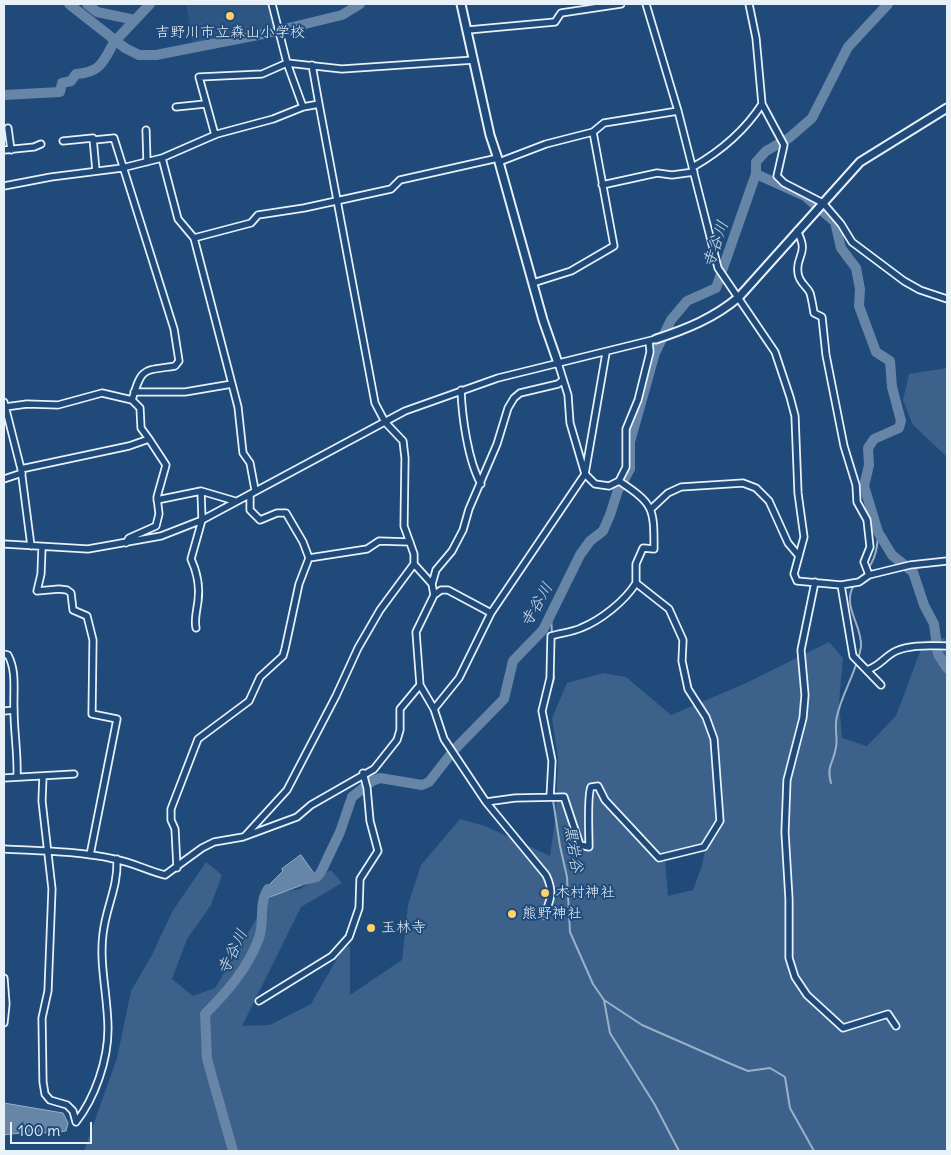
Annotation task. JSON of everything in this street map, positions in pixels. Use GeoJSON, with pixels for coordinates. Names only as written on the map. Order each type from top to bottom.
{"type":"FeatureCollection","features":[{"type":"Feature","properties":{"kind":"street"},"geometry":{"type":"LineString","coordinates":[[272,4],[287,63],[303,107]]}},
{"type":"Feature","properties":{"kind":"street"},"geometry":{"type":"LineString","coordinates":[[461,4],[490,135],[499,160],[533,284],[568,395],[570,423],[585,474],[595,484],[609,486],[619,481],[626,467],[626,428],[638,400],[653,340]]}},
{"type":"Feature","properties":{"kind":"street"},"geometry":{"type":"LineString","coordinates":[[468,30],[555,22],[561,13],[621,4]]}},
{"type":"Feature","properties":{"kind":"street"},"geometry":{"type":"LineString","coordinates":[[646,4],[678,112],[718,268],[775,352],[795,416],[798,493],[803,518],[804,537],[794,574],[797,581],[842,585],[856,582],[869,575],[910,565],[947,562]]}},
{"type":"Feature","properties":{"kind":"street"},"geometry":{"type":"LineString","coordinates":[[748,4],[756,38],[762,104],[782,138],[784,145],[778,176],[784,183],[820,206],[841,224],[852,242],[904,281],[920,290],[947,299]]}},
{"type":"Feature","properties":{"kind":"street"},"geometry":{"type":"LineString","coordinates":[[215,135],[199,77],[262,74],[287,63],[342,69],[474,60]]}},
{"type":"Feature","properties":{"kind":"street"},"geometry":{"type":"LineString","coordinates":[[312,65],[375,403],[384,422],[402,441],[406,458],[404,526],[410,542],[414,564],[432,584]]}},
{"type":"Feature","properties":{"kind":"street"},"geometry":{"type":"LineString","coordinates":[[176,107],[205,104]]}},
{"type":"Feature","properties":{"kind":"street"},"geometry":{"type":"LineString","coordinates":[[4,184],[122,168],[147,162],[162,158],[215,135],[273,120],[303,107],[319,104]]}},
{"type":"Feature","properties":{"kind":"street"},"geometry":{"type":"LineString","coordinates":[[602,184],[656,173],[672,175],[693,170],[732,141],[750,123],[762,104]]}},
{"type":"Feature","properties":{"kind":"street"},"geometry":{"type":"LineString","coordinates":[[4,544],[88,549],[161,536],[202,520],[405,412],[462,390],[558,363],[606,353],[653,340],[710,319],[739,298],[860,162],[947,108]]}},
{"type":"Feature","properties":{"kind":"street"},"geometry":{"type":"LineString","coordinates":[[194,238],[251,223],[258,215],[304,208],[391,189],[400,180],[499,160],[592,132],[604,123],[678,112]]}},
{"type":"Feature","properties":{"kind":"street"},"geometry":{"type":"LineString","coordinates":[[8,128],[11,150]]}},
{"type":"Feature","properties":{"kind":"street"},"geometry":{"type":"LineString","coordinates":[[146,130],[147,162]]}},
{"type":"Feature","properties":{"kind":"street"},"geometry":{"type":"LineString","coordinates":[[533,284],[571,271],[614,246],[592,132]]}},
{"type":"Feature","properties":{"kind":"street"},"geometry":{"type":"LineString","coordinates":[[63,141],[114,138],[174,329],[179,361],[176,366],[148,370],[141,374],[132,400]]}},
{"type":"Feature","properties":{"kind":"street"},"geometry":{"type":"LineString","coordinates":[[94,140],[96,171]]}},
{"type":"Feature","properties":{"kind":"street"},"geometry":{"type":"LineString","coordinates":[[4,150],[34,148],[41,144]]}},
{"type":"Feature","properties":{"kind":"street"},"geometry":{"type":"LineString","coordinates":[[162,158],[178,219],[194,238],[238,407],[243,453],[250,463],[253,492],[250,510],[260,520],[277,513],[286,513],[303,542],[308,558],[283,656],[260,677],[249,701],[198,739],[171,808],[171,820],[175,829],[177,868]]}},
{"type":"Feature","properties":{"kind":"street"},"geometry":{"type":"LineString","coordinates":[[797,231],[803,242],[802,255],[797,272],[801,284],[810,291],[814,313],[822,317],[826,355],[844,446],[856,485],[858,502],[867,520],[870,547],[864,562],[865,569],[869,575]]}},
{"type":"Feature","properties":{"kind":"street"},"geometry":{"type":"LineString","coordinates":[[434,709],[459,678],[491,613],[585,474],[606,353]]}},
{"type":"Feature","properties":{"kind":"street"},"geometry":{"type":"LineString","coordinates":[[434,595],[432,584],[436,570],[452,551],[463,530],[469,509],[481,484],[514,398],[520,393],[558,384],[562,380]]}},
{"type":"Feature","properties":{"kind":"street"},"geometry":{"type":"LineString","coordinates":[[134,392],[185,392],[232,384]]}},
{"type":"Feature","properties":{"kind":"street"},"geometry":{"type":"LineString","coordinates":[[462,390],[462,406],[473,470],[481,484]]}},
{"type":"Feature","properties":{"kind":"street"},"geometry":{"type":"LineString","coordinates":[[31,546],[22,471],[4,405],[58,405],[102,393],[132,400],[140,408],[141,428],[166,465],[157,500],[159,514],[156,526],[129,538],[126,543]]}},
{"type":"Feature","properties":{"kind":"street"},"geometry":{"type":"LineString","coordinates":[[4,479],[22,471],[129,446],[149,439]]}},
{"type":"Feature","properties":{"kind":"street"},"geometry":{"type":"LineString","coordinates":[[552,798],[552,760],[542,711],[550,678],[554,635],[582,627],[614,607],[631,592],[636,583],[636,564],[643,548],[654,549],[654,517],[651,508],[635,492],[619,481]]}},
{"type":"Feature","properties":{"kind":"street"},"geometry":{"type":"LineString","coordinates":[[651,508],[668,493],[681,487],[743,483],[756,488],[769,501],[788,543],[799,556]]}},
{"type":"Feature","properties":{"kind":"street"},"geometry":{"type":"LineString","coordinates":[[157,500],[201,491],[235,501]]}},
{"type":"Feature","properties":{"kind":"street"},"geometry":{"type":"LineString","coordinates":[[196,628],[195,622],[199,598],[197,571],[191,559],[202,520],[201,491]]}},
{"type":"Feature","properties":{"kind":"street"},"geometry":{"type":"LineString","coordinates":[[308,558],[367,548],[379,541],[410,542]]}},
{"type":"Feature","properties":{"kind":"street"},"geometry":{"type":"LineString","coordinates":[[42,547],[41,574],[37,591],[67,590],[71,593],[73,610],[87,616],[92,630],[92,714],[117,719],[90,855]]}},
{"type":"Feature","properties":{"kind":"street"},"geometry":{"type":"LineString","coordinates":[[243,837],[287,790],[366,632],[414,564]]}},
{"type":"Feature","properties":{"kind":"street"},"geometry":{"type":"LineString","coordinates":[[816,582],[801,650],[805,695],[802,718],[787,780],[785,832],[789,899],[789,958],[795,978],[807,995],[843,1028],[888,1014],[896,1026]]}},
{"type":"Feature","properties":{"kind":"street"},"geometry":{"type":"LineString","coordinates":[[486,802],[515,798],[564,798],[580,845],[589,847],[590,806],[588,793],[591,787],[598,786],[606,800],[659,858],[704,847],[720,821],[714,739],[706,717],[688,689],[682,661],[683,640],[669,609],[636,583]]}},
{"type":"Feature","properties":{"kind":"street"},"geometry":{"type":"LineString","coordinates":[[842,585],[849,641],[857,662],[881,685]]}},
{"type":"Feature","properties":{"kind":"street"},"geometry":{"type":"LineString","coordinates":[[491,613],[448,590],[440,590],[434,595],[416,632],[420,685],[434,709],[444,739],[452,752],[473,780],[486,802],[546,875],[552,886],[550,903],[544,916]]}},
{"type":"Feature","properties":{"kind":"street"},"geometry":{"type":"LineString","coordinates":[[867,670],[876,667],[894,651],[913,646],[947,646]]}},
{"type":"Feature","properties":{"kind":"street"},"geometry":{"type":"LineString","coordinates":[[4,654],[8,655],[12,663],[18,757],[17,777]]}},
{"type":"Feature","properties":{"kind":"street"},"geometry":{"type":"LineString","coordinates":[[4,850],[70,852],[117,859],[150,872],[166,875],[202,848],[214,842],[243,837],[297,817],[311,805],[363,773],[374,769],[396,740],[400,730],[400,709],[420,685]]}},
{"type":"Feature","properties":{"kind":"street"},"geometry":{"type":"LineString","coordinates":[[4,711],[14,710]]}},
{"type":"Feature","properties":{"kind":"street"},"geometry":{"type":"LineString","coordinates":[[259,1002],[332,956],[349,937],[359,908],[360,878],[378,851],[370,821],[363,773]]}},
{"type":"Feature","properties":{"kind":"street"},"geometry":{"type":"LineString","coordinates":[[4,778],[74,774]]}},
{"type":"Feature","properties":{"kind":"street"},"geometry":{"type":"LineString","coordinates":[[43,776],[42,801],[52,902],[48,991],[42,1018],[43,1082],[45,1094],[50,1100],[67,1105],[73,1111],[76,1122],[87,1107],[100,1075],[108,1037],[103,934],[118,877],[117,859]]}},
{"type":"Feature","properties":{"kind":"street"},"geometry":{"type":"LineString","coordinates":[[4,978],[6,1004],[4,1023]]}},
{"type":"Feature","properties":{"kind":"shaded area","name":"吉野川市立森山小学校"},"geometry":{"type":"Polygon","coordinates":[[[186,4],[268,4],[274,29],[193,44],[186,4]]]}},
{"type":"Feature","properties":{"kind":"shaded area"},"geometry":{"type":"Polygon","coordinates":[[[947,368],[947,457],[913,425],[903,400],[909,374],[947,368]]]}},
{"type":"Feature","properties":{"kind":"shaded area"},"geometry":{"type":"Polygon","coordinates":[[[944,638],[947,642],[947,1151],[84,1151],[117,1058],[131,991],[152,955],[172,912],[206,862],[222,875],[211,905],[187,939],[172,979],[193,996],[215,988],[267,901],[277,893],[300,889],[331,870],[342,883],[301,907],[242,1026],[270,1025],[311,1004],[343,948],[350,946],[350,995],[402,960],[408,905],[421,865],[460,819],[485,826],[550,856],[556,813],[558,758],[552,718],[567,683],[603,673],[626,677],[671,715],[744,684],[829,642],[843,658],[839,702],[842,738],[867,746],[896,716],[924,641],[944,638]],[[705,850],[665,860],[668,896],[693,890],[702,866],[705,850]]]}},
{"type":"Feature","properties":{"kind":"shaded area"},"geometry":{"type":"Polygon","coordinates":[[[301,855],[318,879],[262,900],[263,891],[283,871],[282,869],[301,855]]]}},
{"type":"Feature","properties":{"kind":"shaded area"},"geometry":{"type":"Polygon","coordinates":[[[4,1103],[63,1113],[68,1123],[66,1131],[4,1135],[4,1103]]]}},
{"type":"Feature","properties":{"kind":"waterway"},"geometry":{"type":"LineString","coordinates":[[69,4],[125,48],[139,55],[156,55],[268,33],[342,15],[360,4]]}},
{"type":"Feature","properties":{"kind":"waterway"},"geometry":{"type":"LineString","coordinates":[[87,4],[97,12],[135,20]]}},
{"type":"Feature","properties":{"kind":"waterway"},"geometry":{"type":"LineString","coordinates":[[118,38],[150,4]]}},
{"type":"Feature","properties":{"kind":"waterway","name":"寺谷川"},"geometry":{"type":"LineString","coordinates":[[304,880],[317,877],[321,872],[340,832],[352,797],[372,781],[380,778],[422,785],[429,782],[454,750],[504,699],[513,661],[543,630],[580,555],[590,541],[603,531],[618,490],[630,469],[630,442],[655,353],[671,320],[687,301],[716,288],[756,174],[756,162],[766,151],[789,138],[812,118],[848,47],[888,4]]}},
{"type":"Feature","properties":{"kind":"waterway"},"geometry":{"type":"LineString","coordinates":[[4,95],[60,92],[62,83],[71,81],[76,74],[90,72],[99,66],[113,44]]}},
{"type":"Feature","properties":{"kind":"waterway"},"geometry":{"type":"LineString","coordinates":[[756,174],[805,196],[835,222],[841,248],[856,268],[860,289],[859,306],[876,352],[890,361],[892,387],[901,421],[899,428],[874,439],[868,448],[869,465],[864,486],[878,532],[892,555],[913,572],[924,605],[934,624],[938,654],[947,668]]}},
{"type":"Feature","properties":{"kind":"waterway"},"geometry":{"type":"LineString","coordinates":[[859,579],[868,569],[874,558],[878,532]]}},
{"type":"Feature","properties":{"kind":"waterway"},"geometry":{"type":"LineString","coordinates":[[831,783],[829,772],[835,752],[837,716],[861,647],[861,639],[850,601],[854,585]]}},
{"type":"Feature","properties":{"kind":"waterway","name":"黒岩谷"},"geometry":{"type":"LineString","coordinates":[[551,615],[553,655]]}},
{"type":"Feature","properties":{"kind":"waterway","name":"黒岩谷"},"geometry":{"type":"LineString","coordinates":[[553,672],[554,678],[545,711],[555,760],[554,795]]}},
{"type":"Feature","properties":{"kind":"waterway","name":"黒岩谷"},"geometry":{"type":"LineString","coordinates":[[553,800],[567,877],[570,932],[593,984],[604,1000],[610,1033],[655,1105],[679,1151]]}},
{"type":"Feature","properties":{"kind":"waterway","name":"寺谷川"},"geometry":{"type":"LineString","coordinates":[[233,1151],[207,1059],[205,1014],[236,979],[249,959],[261,932],[262,907],[268,889]]}},
{"type":"Feature","properties":{"kind":"waterway"},"geometry":{"type":"LineString","coordinates":[[604,1000],[642,1025],[731,1064],[748,1071],[770,1068],[785,1077],[790,1108],[814,1151]]}},
{"type":"Feature","properties":{"kind":"place","name":"吉野川市立森山小学校"},"geometry":{"type":"Point","coordinates":[230,16]}},
{"type":"Feature","properties":{"kind":"place","name":"木村神社"},"geometry":{"type":"Point","coordinates":[545,893]}},
{"type":"Feature","properties":{"kind":"place","name":"熊野神社"},"geometry":{"type":"Point","coordinates":[512,914]}},
{"type":"Feature","properties":{"kind":"place","name":"玉林寺"},"geometry":{"type":"Point","coordinates":[371,928]}}]}
